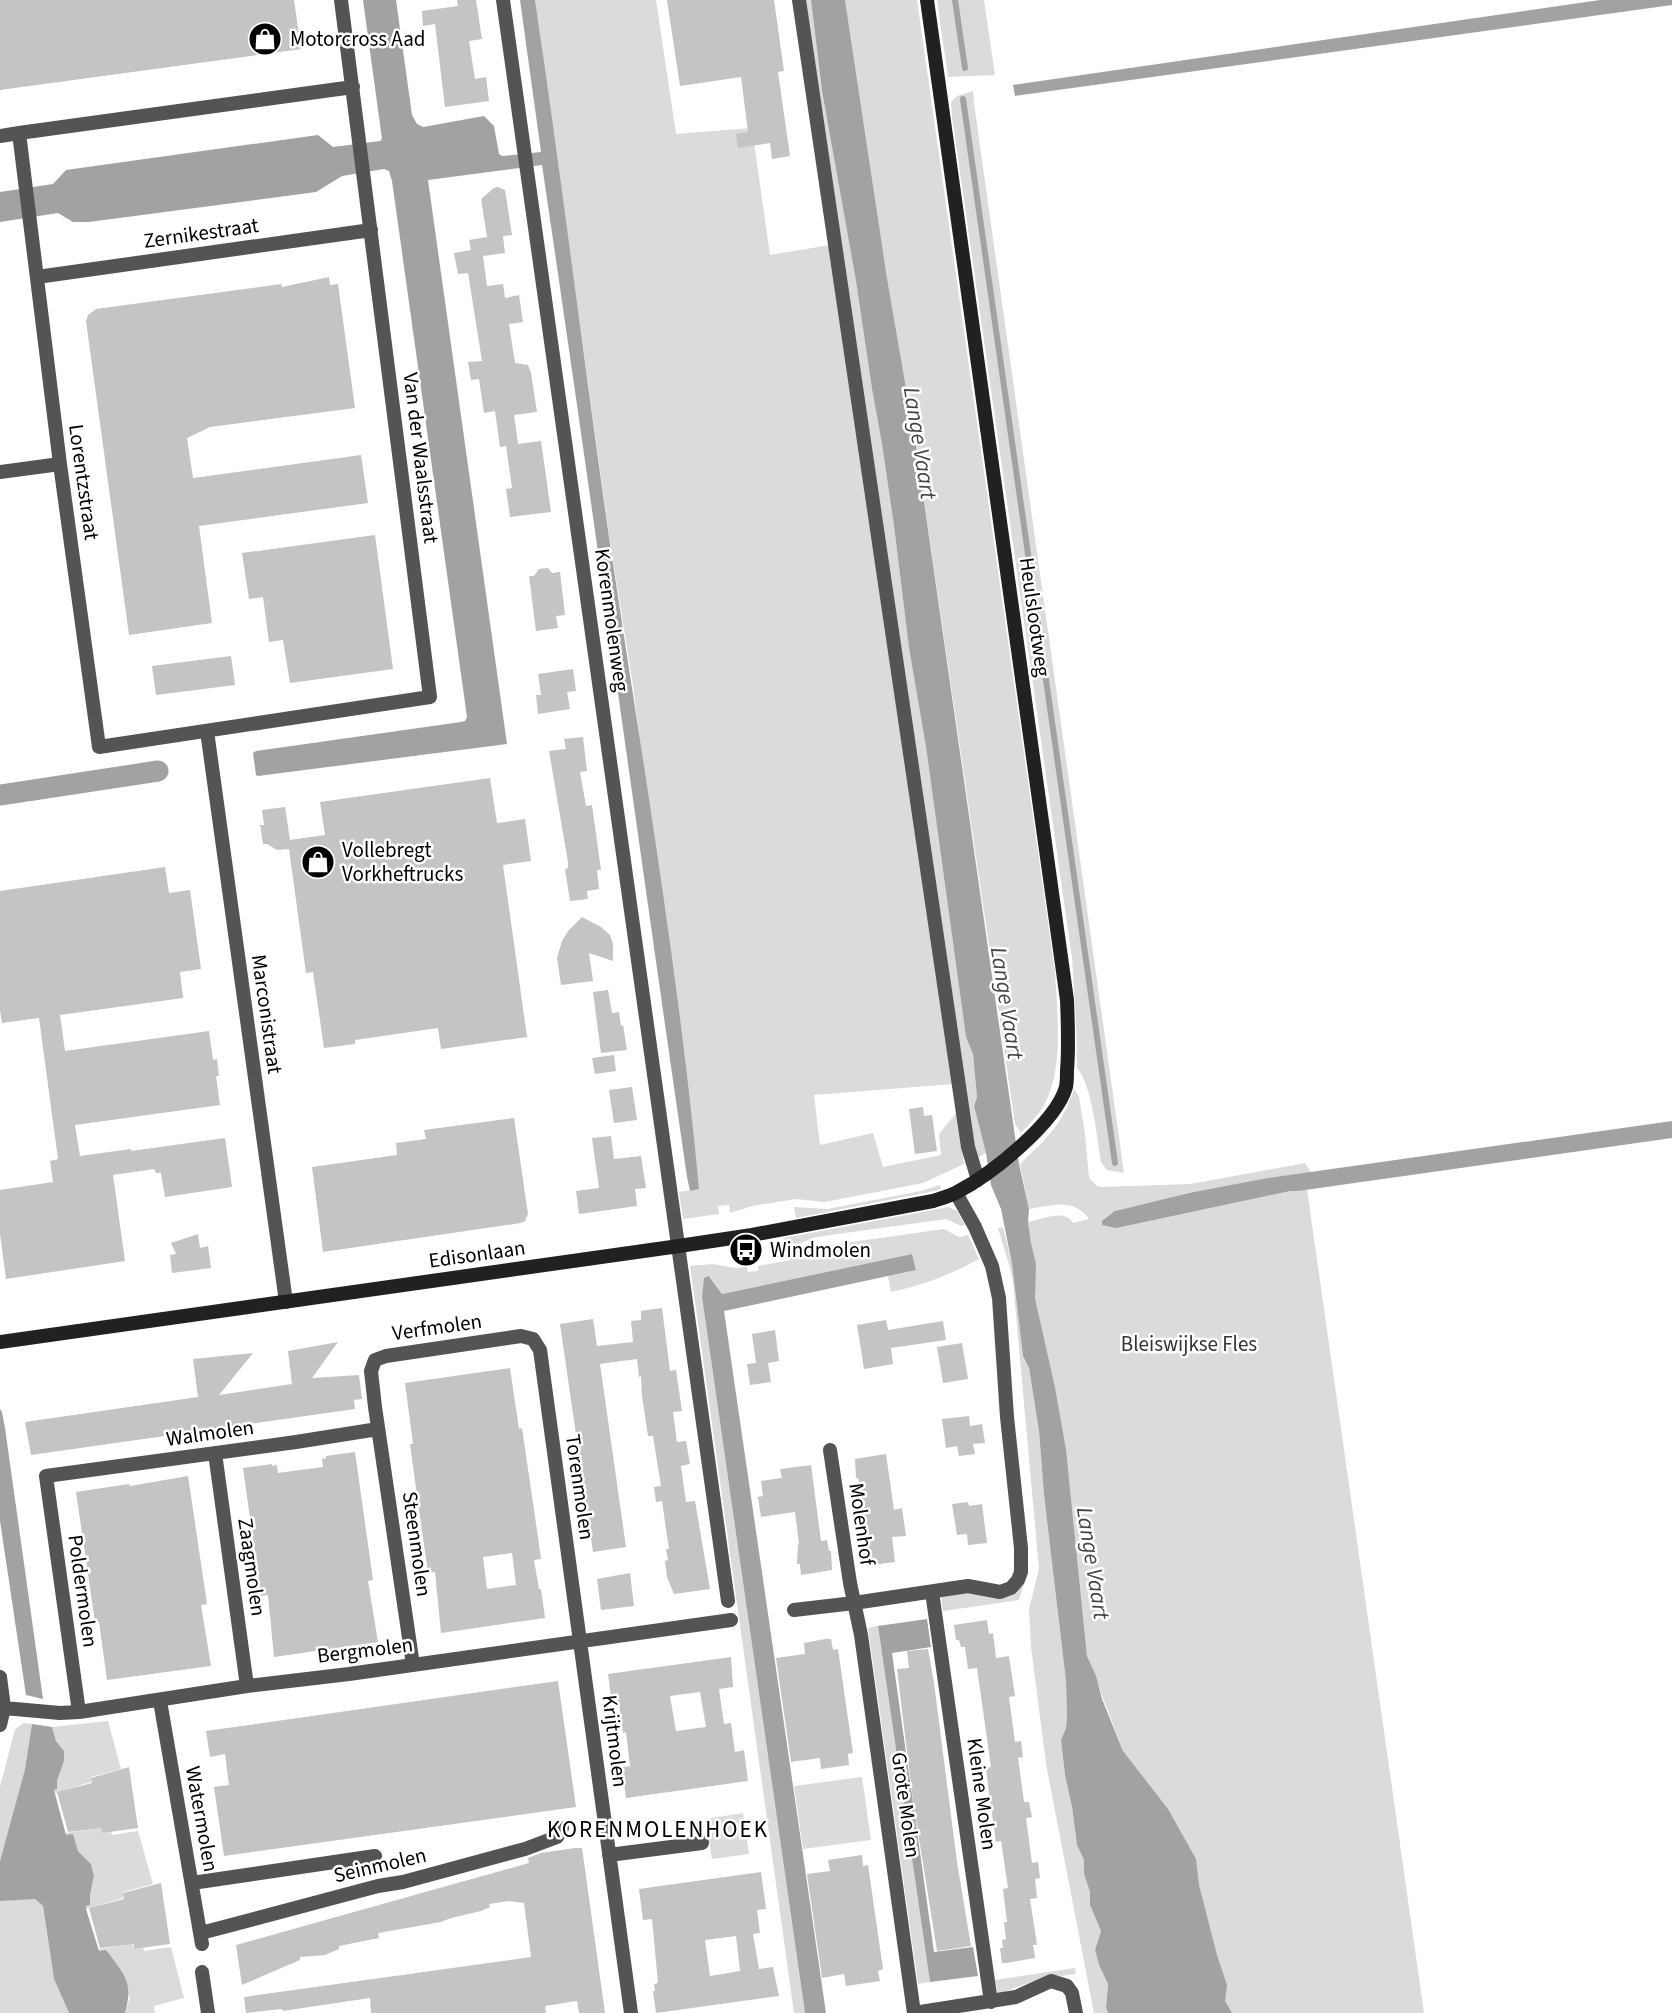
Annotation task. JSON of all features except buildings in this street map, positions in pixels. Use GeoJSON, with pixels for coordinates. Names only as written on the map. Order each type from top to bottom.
{"type":"FeatureCollection","features":[{"type":"Feature","properties":{"kind":"street","name":"Van der Waalsstraat"},"geometry":{"type":"LineString","coordinates":[[207,731],[430,697],[341,0]]}},
{"type":"Feature","properties":{"kind":"street","name":"Korenmolenweg"},"geometry":{"type":"LineString","coordinates":[[503,0],[679,1246]]}},
{"type":"Feature","properties":{"kind":"street"},"geometry":{"type":"LineString","coordinates":[[799,0],[966,1133],[972,1165],[978,1180]]}},
{"type":"Feature","properties":{"kind":"street","name":"Heulslootweg"},"geometry":{"type":"LineString","coordinates":[[927,0],[1067,1000],[1069,1048],[1066,1087],[1033,1135],[978,1180],[956,1193]]}},
{"type":"Feature","properties":{"kind":"street"},"geometry":{"type":"LineString","coordinates":[[0,136],[353,87]]}},
{"type":"Feature","properties":{"kind":"street","name":"Lorentzstraat"},"geometry":{"type":"LineString","coordinates":[[19,133],[60,464],[99,747],[207,731]]}},
{"type":"Feature","properties":{"kind":"street","name":"Zernikestraat"},"geometry":{"type":"LineString","coordinates":[[37,277],[371,230]]}},
{"type":"Feature","properties":{"kind":"street"},"geometry":{"type":"LineString","coordinates":[[0,472],[60,464]]}},
{"type":"Feature","properties":{"kind":"street","name":"Marconistraat"},"geometry":{"type":"LineString","coordinates":[[207,731],[285,1302]]}},
{"type":"Feature","properties":{"kind":"street"},"geometry":{"type":"LineString","coordinates":[[794,1610],[854,1604],[968,1586],[1000,1592],[1011,1588],[1018,1580],[1021,1572],[1021,1548],[1007,1417],[999,1298],[992,1266],[956,1193]]}},
{"type":"Feature","properties":{"kind":"street","name":"Edisonlaan"},"geometry":{"type":"LineString","coordinates":[[0,1342],[679,1246],[899,1208],[956,1193]]}},
{"type":"Feature","properties":{"kind":"street"},"geometry":{"type":"LineString","coordinates":[[679,1246],[728,1601]]}},
{"type":"Feature","properties":{"kind":"street","name":"Verfmolen"},"geometry":{"type":"LineString","coordinates":[[378,1429],[372,1371],[375,1360],[386,1356],[521,1336],[533,1339]]}},
{"type":"Feature","properties":{"kind":"street","name":"Torenmolen"},"geometry":{"type":"LineString","coordinates":[[533,1339],[540,1350],[581,1642]]}},
{"type":"Feature","properties":{"kind":"street","name":"Walmolen"},"geometry":{"type":"LineString","coordinates":[[46,1476],[378,1429]]}},
{"type":"Feature","properties":{"kind":"street","name":"Steenmolen"},"geometry":{"type":"LineString","coordinates":[[378,1429],[413,1665]]}},
{"type":"Feature","properties":{"kind":"street","name":"Molenhof"},"geometry":{"type":"LineString","coordinates":[[830,1450],[854,1604]]}},
{"type":"Feature","properties":{"kind":"street","name":"Zaagmolen"},"geometry":{"type":"LineString","coordinates":[[215,1453],[247,1686]]}},
{"type":"Feature","properties":{"kind":"street","name":"Poldermolen"},"geometry":{"type":"LineString","coordinates":[[46,1476],[79,1712]]}},
{"type":"Feature","properties":{"kind":"street","name":"Kleine Molen"},"geometry":{"type":"LineString","coordinates":[[932,1592],[991,2002]]}},
{"type":"Feature","properties":{"kind":"street","name":"Grote Molen"},"geometry":{"type":"LineString","coordinates":[[854,1604],[861,1634],[914,2013]]}},
{"type":"Feature","properties":{"kind":"street","name":"Bergmolen"},"geometry":{"type":"LineString","coordinates":[[4,1708],[79,1712],[247,1686],[731,1620]]}},
{"type":"Feature","properties":{"kind":"street","name":"Krijtmolen"},"geometry":{"type":"LineString","coordinates":[[581,1642],[631,2013]]}},
{"type":"Feature","properties":{"kind":"street"},"geometry":{"type":"LineString","coordinates":[[0,1676],[4,1708],[0,1725]]}},
{"type":"Feature","properties":{"kind":"street","name":"Watermolen"},"geometry":{"type":"LineString","coordinates":[[160,1700],[201,1938]]}},
{"type":"Feature","properties":{"kind":"street","name":"Seinmolen"},"geometry":{"type":"LineString","coordinates":[[201,1938],[378,1886],[403,1882],[525,1849],[557,1837],[562,1828]]}},
{"type":"Feature","properties":{"kind":"street"},"geometry":{"type":"LineString","coordinates":[[609,1855],[702,1843]]}},
{"type":"Feature","properties":{"kind":"street","name":"Seinmolen"},"geometry":{"type":"LineString","coordinates":[[192,1883],[375,1856]]}},
{"type":"Feature","properties":{"kind":"street"},"geometry":{"type":"LineString","coordinates":[[202,1972],[208,2013]]}},
{"type":"Feature","properties":{"kind":"street"},"geometry":{"type":"LineString","coordinates":[[914,2013],[1016,1997],[1051,1981],[1067,1986],[1072,1993],[1076,2013]]}},
{"type":"Feature","properties":{"kind":"green space"},"geometry":{"type":"Polygon","coordinates":[[[535,0],[656,0],[676,134],[752,128],[770,255],[830,245],[953,1084],[814,1095],[820,1145],[873,1133],[883,1167],[941,1155],[939,1134],[957,1112],[964,1164],[923,1183],[825,1202],[796,1199],[752,1206],[730,1213],[729,1205],[718,1206],[719,1214],[683,1219],[679,1192],[699,1189],[632,679],[610,542],[535,0]]]}},
{"type":"Feature","properties":{"kind":"green space"},"geometry":{"type":"Polygon","coordinates":[[[802,0],[811,0],[822,91],[882,444],[966,1037],[973,1054],[977,1097],[974,1106],[986,1153],[975,1159],[802,0]]]}},
{"type":"Feature","properties":{"kind":"green space"},"geometry":{"type":"Polygon","coordinates":[[[845,0],[917,0],[1055,972],[1058,1039],[1055,1073],[1043,1107],[1021,1133],[1015,1124],[916,446],[887,278],[845,0]]]}},
{"type":"Feature","properties":{"kind":"green space"},"geometry":{"type":"Polygon","coordinates":[[[937,0],[984,0],[995,75],[948,77],[937,0]]]}},
{"type":"Feature","properties":{"kind":"green space"},"geometry":{"type":"Polygon","coordinates":[[[973,91],[1124,1173],[1107,1170],[1101,1162],[1087,1086],[1077,1068],[1072,958],[952,116],[951,102],[957,96],[973,91]]]}},
{"type":"Feature","properties":{"kind":"green space","name":"Bleiswijkse Fles"},"geometry":{"type":"Polygon","coordinates":[[[1074,1089],[1079,1097],[1089,1178],[1101,1187],[1191,1184],[1305,1163],[1311,1172],[1189,1193],[1115,1211],[1301,1180],[1303,1190],[1307,1189],[1424,2013],[1168,2013],[1124,1753],[1087,1656],[1066,1449],[1035,1298],[1028,1222],[1052,1216],[1064,1216],[1073,1223],[1089,1219],[1083,1212],[1069,1205],[1029,1209],[1020,1164],[1058,1122],[1074,1089]]]}},
{"type":"Feature","properties":{"kind":"green space"},"geometry":{"type":"Polygon","coordinates":[[[940,1185],[941,1189],[935,1191],[796,1218],[794,1207],[827,1209],[940,1185]]]}},
{"type":"Feature","properties":{"kind":"green space"},"geometry":{"type":"Polygon","coordinates":[[[948,1207],[957,1211],[965,1225],[961,1226],[946,1219],[816,1237],[786,1249],[784,1238],[948,1207]]]}},
{"type":"Feature","properties":{"kind":"green space"},"geometry":{"type":"Polygon","coordinates":[[[1003,1227],[1012,1264],[1023,1356],[1029,1368],[1039,1431],[1066,1681],[1066,1728],[1061,1740],[1065,1775],[1077,1845],[1084,1860],[1090,1905],[1101,1931],[1095,1950],[1108,1984],[1108,2013],[1094,2013],[1046,1764],[1031,1647],[1029,1609],[1039,1569],[1013,1282],[998,1228],[1003,1227]]]}},
{"type":"Feature","properties":{"kind":"green space"},"geometry":{"type":"Polygon","coordinates":[[[944,1229],[959,1237],[968,1235],[979,1259],[947,1275],[914,1286],[891,1292],[888,1276],[916,1270],[912,1254],[722,1294],[710,1276],[702,1297],[805,2013],[794,2013],[690,1266],[713,1264],[747,1267],[748,1272],[758,1271],[758,1266],[791,1260],[816,1247],[944,1229]]]}},
{"type":"Feature","properties":{"kind":"green space"},"geometry":{"type":"Polygon","coordinates":[[[1024,1583],[1019,1600],[943,1611],[941,1597],[1024,1583]]]}},
{"type":"Feature","properties":{"kind":"green space"},"geometry":{"type":"Polygon","coordinates":[[[878,1626],[930,1982],[918,1984],[868,1628],[878,1626]]]}},
{"type":"Feature","properties":{"kind":"green space"},"geometry":{"type":"Polygon","coordinates":[[[108,1721],[121,1769],[91,1777],[91,1782],[55,1793],[64,1751],[56,1741],[52,1727],[108,1721]]]}},
{"type":"Feature","properties":{"kind":"green space"},"geometry":{"type":"Polygon","coordinates":[[[24,1723],[32,1724],[25,1769],[0,1861],[0,1787],[15,1729],[24,1723]]]}},
{"type":"Feature","properties":{"kind":"green space"},"geometry":{"type":"Polygon","coordinates":[[[862,1777],[871,1840],[803,1849],[794,1786],[862,1777]]]}},
{"type":"Feature","properties":{"kind":"green space"},"geometry":{"type":"Polygon","coordinates":[[[743,1813],[749,1854],[712,1859],[706,1819],[743,1813]]]}},
{"type":"Feature","properties":{"kind":"green space"},"geometry":{"type":"Polygon","coordinates":[[[101,1828],[102,1833],[111,1832],[112,1835],[138,1831],[153,1884],[123,1892],[123,1898],[86,1909],[86,1906],[90,1905],[94,1876],[91,1864],[78,1851],[73,1835],[66,1836],[65,1833],[101,1828]]]}},
{"type":"Feature","properties":{"kind":"green space"},"geometry":{"type":"Polygon","coordinates":[[[35,1899],[43,1906],[54,1979],[69,2013],[0,2013],[0,1901],[35,1899]]]}},
{"type":"Feature","properties":{"kind":"green space"},"geometry":{"type":"Polygon","coordinates":[[[133,1944],[134,1949],[143,1948],[144,1951],[171,1947],[184,1998],[154,2006],[155,2013],[125,2013],[130,1997],[98,1949],[133,1944]]]}},
{"type":"Feature","properties":{"kind":"green space"},"geometry":{"type":"Polygon","coordinates":[[[1075,1968],[1076,1974],[1051,1975],[998,1994],[995,1980],[1075,1968]]]}},
{"type":"Feature","properties":{"kind":"shaded area"},"geometry":{"type":"Polygon","coordinates":[[[363,0],[396,0],[412,115],[417,124],[423,127],[484,116],[494,126],[499,154],[502,156],[541,152],[520,0],[535,0],[610,544],[670,946],[699,1189],[690,1191],[687,1177],[542,165],[428,180],[507,744],[258,776],[253,753],[256,751],[461,722],[467,717],[389,171],[384,169],[342,176],[316,192],[89,222],[73,222],[58,213],[0,222],[0,192],[53,184],[66,170],[318,135],[333,147],[380,141],[382,139],[363,0]]]}},
{"type":"Feature","properties":{"kind":"shaded area"},"geometry":{"type":"Polygon","coordinates":[[[811,0],[845,0],[887,278],[916,446],[1019,1164],[1029,1209],[1028,1222],[1036,1264],[1035,1298],[1066,1449],[1087,1656],[1123,1751],[1168,1809],[1196,1859],[1199,1885],[1227,1985],[1225,2001],[1232,2013],[1108,2013],[1106,2008],[1108,1984],[1095,1950],[1101,1931],[1090,1905],[1084,1860],[1077,1845],[1065,1775],[1061,1740],[1066,1728],[1066,1681],[1039,1431],[1029,1368],[1023,1356],[1012,1264],[1001,1209],[991,1185],[974,1106],[977,1097],[973,1054],[966,1037],[882,444],[822,91],[811,0]]]}},
{"type":"Feature","properties":{"kind":"shaded area"},"geometry":{"type":"Polygon","coordinates":[[[1600,0],[1672,0],[1672,5],[1015,96],[1013,85],[1600,0]]]}},
{"type":"Feature","properties":{"kind":"shaded area"},"geometry":{"type":"Polygon","coordinates":[[[1672,1121],[1672,1138],[1290,1191],[1116,1228],[1102,1225],[1102,1221],[1115,1211],[1268,1178],[1672,1121]]]}},
{"type":"Feature","properties":{"kind":"shaded area"},"geometry":{"type":"Polygon","coordinates":[[[912,1254],[916,1270],[724,1311],[826,2013],[805,2013],[702,1297],[704,1278],[709,1276],[722,1294],[912,1254]]]}},
{"type":"Feature","properties":{"kind":"shaded area"},"geometry":{"type":"Polygon","coordinates":[[[0,1409],[5,1428],[43,1699],[26,1695],[0,1521],[0,1409]]]}},
{"type":"Feature","properties":{"kind":"shaded area"},"geometry":{"type":"Polygon","coordinates":[[[927,1619],[931,1647],[892,1653],[934,1952],[973,1947],[978,1976],[930,1982],[878,1626],[927,1619]]]}},
{"type":"Feature","properties":{"kind":"shaded area"},"geometry":{"type":"Polygon","coordinates":[[[32,1724],[52,1727],[56,1741],[64,1751],[57,1789],[54,1790],[66,1835],[73,1834],[78,1851],[91,1864],[94,1876],[90,1905],[86,1906],[86,1909],[99,1951],[106,1950],[126,1979],[128,2002],[125,2013],[69,2013],[54,1979],[43,1906],[35,1899],[0,1901],[0,1861],[25,1769],[32,1724]]]}},
{"type":"Feature","properties":{"kind":"waterway"},"geometry":{"type":"LineString","coordinates":[[955,0],[965,68]]}},
{"type":"Feature","properties":{"kind":"waterway"},"geometry":{"type":"LineString","coordinates":[[963,99],[1115,1163]]}},
{"type":"Feature","properties":{"kind":"waterway"},"geometry":{"type":"LineString","coordinates":[[0,795],[158,771]]}},
{"type":"Feature","properties":{"kind":"place","name":"Motorcross Aad"},"geometry":{"type":"Point","coordinates":[265,39]}},
{"type":"Feature","properties":{"kind":"place","name":"Vollebregt Vorkheftrucks"},"geometry":{"type":"Point","coordinates":[318,862]}},
{"type":"Feature","properties":{"kind":"place","name":"Windmolen"},"geometry":{"type":"Point","coordinates":[746,1250]}},
{"type":"Feature","properties":{"kind":"district","name":"KORENMOLENHOEK"},"geometry":{"type":"Point","coordinates":[658,1829]}},
{"type":"Feature","properties":{"kind":"water label","name":"Lange Vaart"},"geometry":{"type":"Point","coordinates":[920,443]}},
{"type":"Feature","properties":{"kind":"water label","name":"Lange Vaart"},"geometry":{"type":"Point","coordinates":[1007,1003]}},
{"type":"Feature","properties":{"kind":"water label","name":"Lange Vaart"},"geometry":{"type":"Point","coordinates":[1093,1563]}}]}
